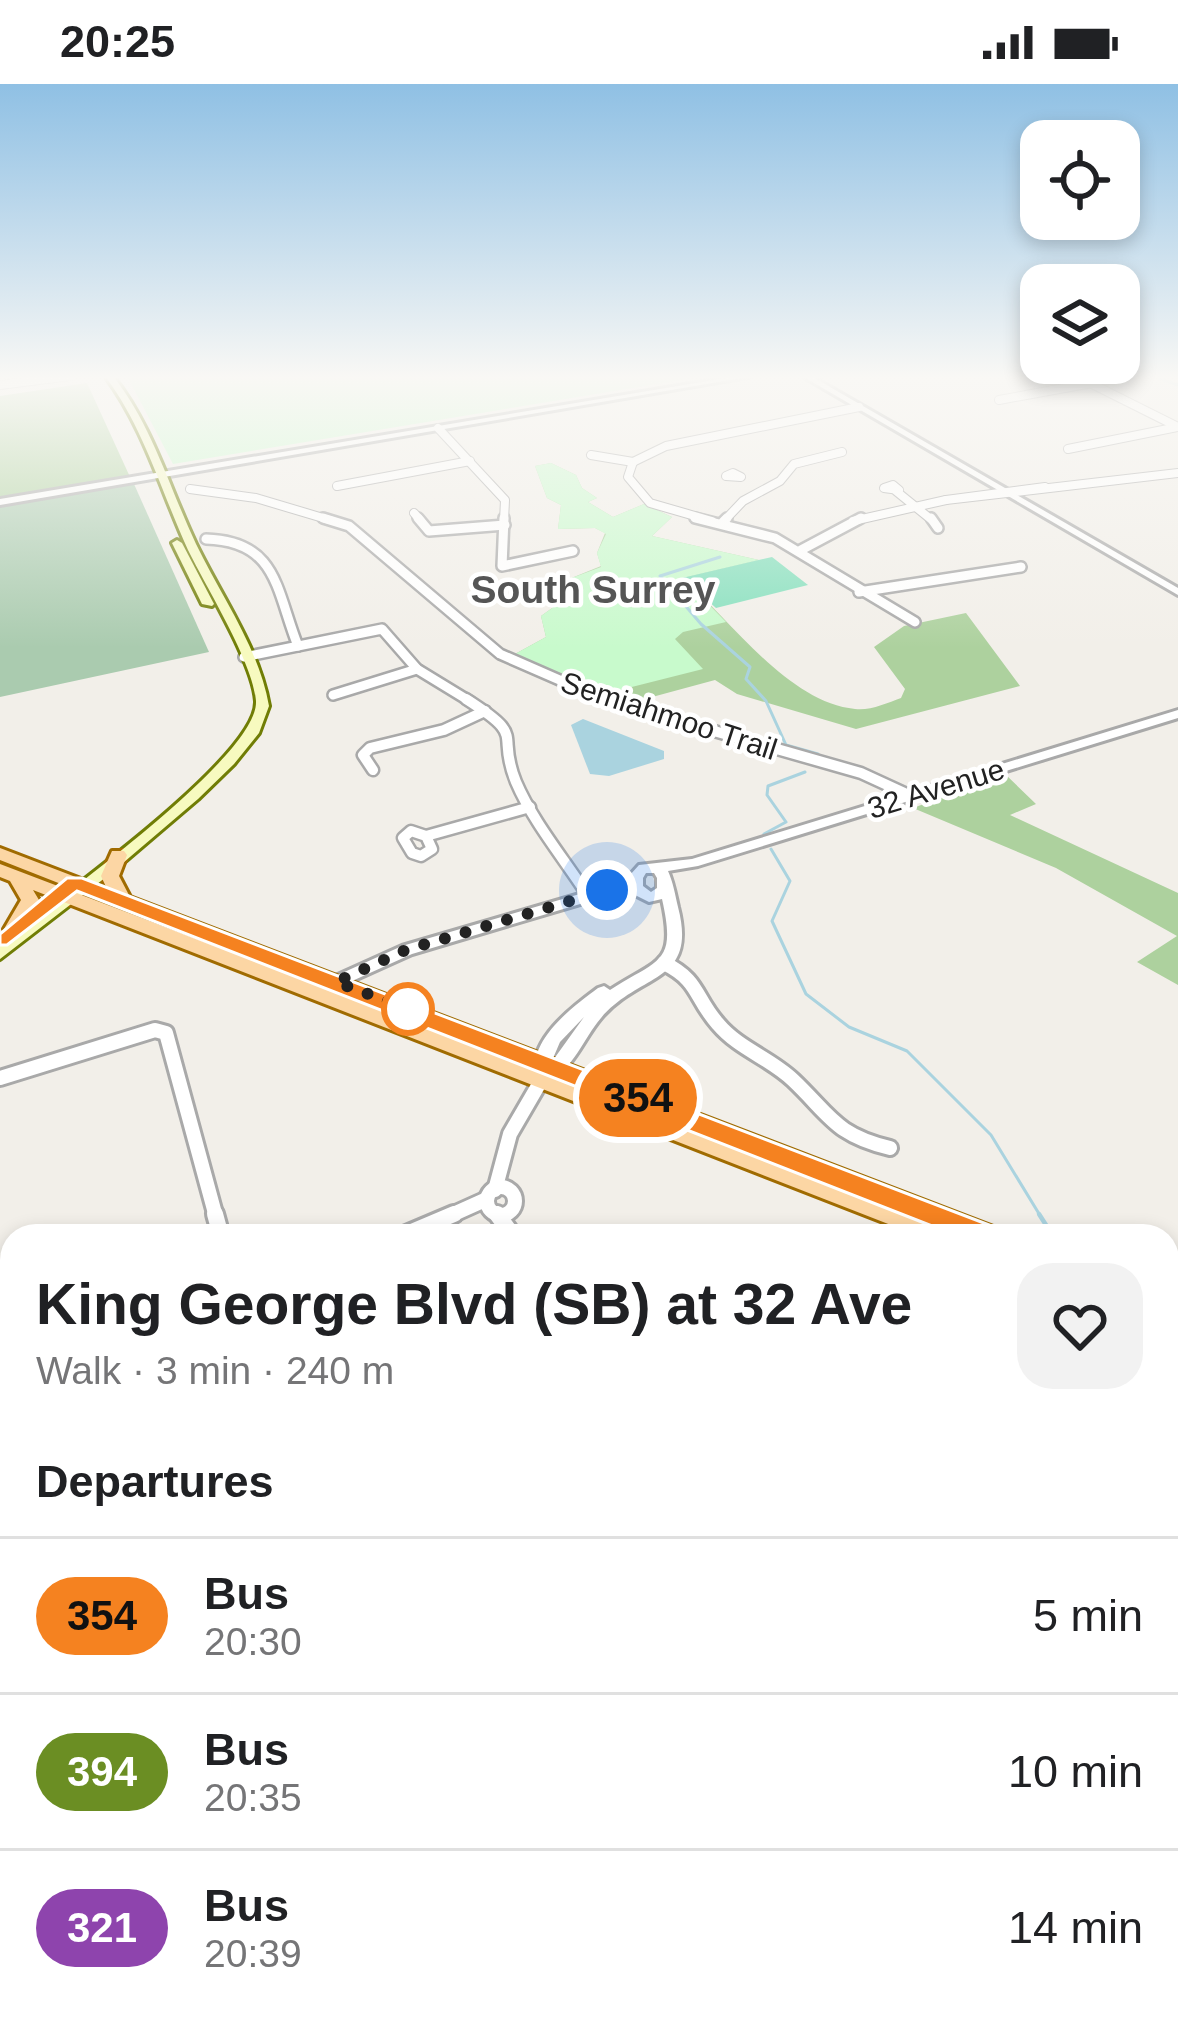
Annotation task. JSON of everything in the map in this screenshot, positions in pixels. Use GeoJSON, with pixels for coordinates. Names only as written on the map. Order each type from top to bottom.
{"type":"FeatureCollection","features":[{"type":"Feature","properties":{"kind":"main road"},"geometry":{"type":"LineString","coordinates":[[7,934],[118,855],[243,750],[263,714],[261,692],[194,580],[147,467]]}},
{"type":"Feature","properties":{"kind":"main road"},"geometry":{"type":"LineString","coordinates":[[0,953],[243,750]]}},
{"type":"Feature","properties":{"kind":"main road"},"geometry":{"type":"LineString","coordinates":[[0,854],[71,889],[381,1017],[392,1029],[394,1045],[429,1035],[547,1069],[955,1224]]}},
{"type":"Feature","properties":{"kind":"main road"},"geometry":{"type":"LineString","coordinates":[[118,855],[110,876],[122,901]]}},
{"type":"Feature","properties":{"kind":"main road"},"geometry":{"type":"LineString","coordinates":[[8,873],[122,901],[336,982],[917,1224]]}},
{"type":"Feature","properties":{"kind":"main road"},"geometry":{"type":"LineString","coordinates":[[7,934],[30,901],[8,873]]}},
{"type":"Feature","properties":{"kind":"main road"},"geometry":{"type":"LineString","coordinates":[[249,965],[323,985],[336,982]]}},
{"type":"Feature","properties":{"kind":"street"},"geometry":{"type":"LineString","coordinates":[[0,502],[212,467]]}},
{"type":"Feature","properties":{"kind":"street"},"geometry":{"type":"LineString","coordinates":[[337,486],[440,467]]}},
{"type":"Feature","properties":{"kind":"street"},"geometry":{"type":"LineString","coordinates":[[475,467],[505,500],[502,566],[573,551]]}},
{"type":"Feature","properties":{"kind":"street"},"geometry":{"type":"LineString","coordinates":[[631,467],[628,477],[646,501],[801,550],[860,592],[915,622]]}},
{"type":"Feature","properties":{"kind":"street"},"geometry":{"type":"LineString","coordinates":[[723,522],[743,501],[772,487],[793,467]]}},
{"type":"Feature","properties":{"kind":"street"},"geometry":{"type":"LineString","coordinates":[[962,467],[1178,592]]}},
{"type":"Feature","properties":{"kind":"street"},"geometry":{"type":"LineString","coordinates":[[801,550],[857,519],[917,505],[1045,487],[1104,488],[1178,472]]}},
{"type":"Feature","properties":{"kind":"street"},"geometry":{"type":"LineString","coordinates":[[740,478],[772,487]]}},
{"type":"Feature","properties":{"kind":"street","name":"Semiahmoo Trail"},"geometry":{"type":"LineString","coordinates":[[190,489],[269,501],[350,526],[500,654],[548,678],[632,711],[861,773],[911,796]]}},
{"type":"Feature","properties":{"kind":"street"},"geometry":{"type":"LineString","coordinates":[[896,491],[938,528]]}},
{"type":"Feature","properties":{"kind":"street"},"geometry":{"type":"LineString","coordinates":[[415,512],[429,531],[506,525]]}},
{"type":"Feature","properties":{"kind":"street"},"geometry":{"type":"LineString","coordinates":[[206,538],[222,537],[260,553],[284,594],[288,626],[298,646]]}},
{"type":"Feature","properties":{"kind":"street"},"geometry":{"type":"LineString","coordinates":[[860,592],[1021,567]]}},
{"type":"Feature","properties":{"kind":"street"},"geometry":{"type":"LineString","coordinates":[[245,659],[382,628],[417,669],[485,711],[511,738],[515,780],[588,896]]}},
{"type":"Feature","properties":{"kind":"street"},"geometry":{"type":"LineString","coordinates":[[333,695],[417,669]]}},
{"type":"Feature","properties":{"kind":"street"},"geometry":{"type":"LineString","coordinates":[[373,770],[363,755],[370,748],[444,730],[485,711]]}},
{"type":"Feature","properties":{"kind":"street","name":"32 Avenue"},"geometry":{"type":"LineString","coordinates":[[639,887],[649,869],[693,862],[1178,714]]}},
{"type":"Feature","properties":{"kind":"street"},"geometry":{"type":"LineString","coordinates":[[426,836],[530,807]]}},
{"type":"Feature","properties":{"kind":"street","name":"32 Avenue"},"geometry":{"type":"LineString","coordinates":[[668,885],[693,862]]}},
{"type":"Feature","properties":{"kind":"street"},"geometry":{"type":"LineString","coordinates":[[509,1224],[498,1198],[510,1134],[547,1069],[594,999],[662,965],[676,945],[668,885],[663,873],[649,869]]}},
{"type":"Feature","properties":{"kind":"street"},"geometry":{"type":"LineString","coordinates":[[336,982],[406,950],[607,890],[668,885]]}},
{"type":"Feature","properties":{"kind":"street"},"geometry":{"type":"LineString","coordinates":[[639,887],[677,928]]}},
{"type":"Feature","properties":{"kind":"street"},"geometry":{"type":"LineString","coordinates":[[662,965],[691,976],[726,1034],[792,1078],[826,1120],[860,1142],[890,1148]]}},
{"type":"Feature","properties":{"kind":"street"},"geometry":{"type":"LineString","coordinates":[[0,1078],[155,1030],[171,1038],[218,1224]]}},
{"type":"Feature","properties":{"kind":"street"},"geometry":{"type":"LineString","coordinates":[[434,1224],[498,1198]]}},
{"type":"Feature","properties":{"kind":"green space"},"geometry":{"type":"Polygon","coordinates":[[[0,467],[125,467],[130,477],[0,498],[0,467]]]}},
{"type":"Feature","properties":{"kind":"green space"},"geometry":{"type":"Polygon","coordinates":[[[535,467],[559,467],[576,475],[582,488],[597,498],[588,502],[613,517],[644,504],[672,517],[652,536],[759,560],[683,578],[784,676],[831,703],[861,709],[901,698],[905,689],[874,647],[904,626],[966,613],[1020,686],[856,729],[737,694],[715,680],[630,703],[515,654],[546,637],[541,616],[555,606],[569,579],[601,566],[597,553],[605,533],[595,528],[558,529],[561,505],[547,498],[535,467]]]}},
{"type":"Feature","properties":{"kind":"green space"},"geometry":{"type":"Polygon","coordinates":[[[535,467],[559,467],[576,475],[582,488],[597,498],[588,502],[613,517],[644,504],[672,517],[652,536],[759,560],[683,578],[726,622],[683,632],[675,639],[703,669],[604,694],[515,654],[546,637],[541,616],[555,606],[569,579],[601,567],[597,553],[606,534],[595,528],[558,529],[561,505],[547,498],[535,467]]]}},
{"type":"Feature","properties":{"kind":"green space"},"geometry":{"type":"Polygon","coordinates":[[[134,484],[209,652],[0,697],[0,507],[134,484]]]}},
{"type":"Feature","properties":{"kind":"green space"},"geometry":{"type":"Polygon","coordinates":[[[772,557],[808,585],[716,608],[682,578],[772,557]]]}},
{"type":"Feature","properties":{"kind":"green space"},"geometry":{"type":"Polygon","coordinates":[[[1005,774],[1036,804],[1010,815],[1178,893],[1178,985],[1137,962],[1177,936],[1056,868],[913,808],[1005,774]]]}},
{"type":"Feature","properties":{"kind":"water"},"geometry":{"type":"Polygon","coordinates":[[[583,719],[664,751],[664,759],[609,776],[590,774],[571,725],[583,719]]]}},
{"type":"Feature","properties":{"kind":"waterway"},"geometry":{"type":"LineString","coordinates":[[720,557],[660,576],[701,624],[750,667],[746,679],[766,701],[786,745],[818,754]]}},
{"type":"Feature","properties":{"kind":"waterway"},"geometry":{"type":"LineString","coordinates":[[764,834],[786,822],[767,795],[768,786],[805,772]]}},
{"type":"Feature","properties":{"kind":"waterway"},"geometry":{"type":"LineString","coordinates":[[771,849],[790,881],[772,921],[806,994],[849,1027],[907,1051],[991,1135],[1041,1217]]}},
{"type":"Feature","properties":{"kind":"waterway"},"geometry":{"type":"LineString","coordinates":[[1039,1214],[1045,1224]]}},
{"type":"Feature","properties":{"kind":"bus line","name":"354"},"geometry":{"type":"LineString","coordinates":[[0,940],[74,883],[958,1224]]}},
{"type":"Feature","properties":{"kind":"district","name":"South Surrey"},"geometry":{"type":"Point","coordinates":[593,589]}},
{"type":"Feature","properties":{"kind":"route"},"geometry":{"type":"LineString","coordinates":[[408,1009],[336,982],[406,950],[607,890]]}}]}
